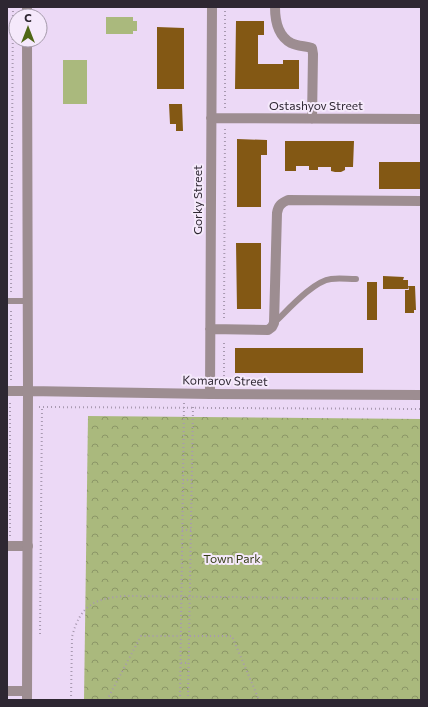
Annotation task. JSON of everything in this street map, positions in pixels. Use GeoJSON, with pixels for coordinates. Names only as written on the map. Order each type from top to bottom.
{"type":"FeatureCollection","features":[{"type":"Feature","properties":{"kind":"street","name":"Gorky Street"},"geometry":{"type":"LineString","coordinates":[[210,394],[212,7]]}},
{"type":"Feature","properties":{"kind":"street"},"geometry":{"type":"LineString","coordinates":[[275,7],[277,26],[281,35],[290,42],[312,48],[312,119]]}},
{"type":"Feature","properties":{"kind":"street"},"geometry":{"type":"LineString","coordinates":[[7,691],[27,696],[27,48]]}},
{"type":"Feature","properties":{"kind":"street","name":"Ostashyov Street"},"geometry":{"type":"LineString","coordinates":[[211,118],[421,119]]}},
{"type":"Feature","properties":{"kind":"street"},"geometry":{"type":"LineString","coordinates":[[210,329],[268,330],[272,327],[274,323],[277,213],[278,207],[282,202],[288,200],[421,201]]}},
{"type":"Feature","properties":{"kind":"street","name":"Komarov Street"},"geometry":{"type":"LineString","coordinates":[[9,391],[189,394],[421,395]]}},
{"type":"Feature","properties":{"kind":"street"},"geometry":{"type":"LineString","coordinates":[[8,546],[28,546]]}},
{"type":"Feature","properties":{"kind":"lane"},"geometry":{"type":"LineString","coordinates":[[274,323],[303,296],[324,281],[331,279],[356,279]]}},
{"type":"Feature","properties":{"kind":"lane"},"geometry":{"type":"LineString","coordinates":[[9,301],[28,301]]}},
{"type":"Feature","properties":{"kind":"path"},"geometry":{"type":"LineString","coordinates":[[8,546],[9,301],[13,7]]}},
{"type":"Feature","properties":{"kind":"path"},"geometry":{"type":"LineString","coordinates":[[224,394],[225,7]]}},
{"type":"Feature","properties":{"kind":"path"},"geometry":{"type":"LineString","coordinates":[[180,700],[184,408],[189,394]]}},
{"type":"Feature","properties":{"kind":"path"},"geometry":{"type":"LineString","coordinates":[[188,700],[194,408],[189,394]]}},
{"type":"Feature","properties":{"kind":"path"},"geometry":{"type":"LineString","coordinates":[[28,406],[421,410]]}},
{"type":"Feature","properties":{"kind":"path"},"geometry":{"type":"LineString","coordinates":[[40,637],[42,407]]}},
{"type":"Feature","properties":{"kind":"path"},"geometry":{"type":"LineString","coordinates":[[183,480],[192,480]]}},
{"type":"Feature","properties":{"kind":"path"},"geometry":{"type":"LineString","coordinates":[[182,530],[191,530]]}},
{"type":"Feature","properties":{"kind":"path"},"geometry":{"type":"LineString","coordinates":[[71,700],[72,637],[74,627],[79,616],[87,608],[103,598],[116,596],[181,596],[421,599]]}},
{"type":"Feature","properties":{"kind":"path"},"geometry":{"type":"LineString","coordinates":[[107,700],[140,636],[181,636]]}},
{"type":"Feature","properties":{"kind":"path"},"geometry":{"type":"LineString","coordinates":[[190,636],[232,636],[259,700]]}},
{"type":"Feature","properties":{"kind":"path"},"geometry":{"type":"LineString","coordinates":[[181,663],[189,663]]}},
{"type":"Feature","properties":{"kind":"green space"},"geometry":{"type":"Polygon","coordinates":[[[106,17],[133,17],[133,21],[137,21],[137,31],[133,31],[133,34],[106,34],[106,17]]]}},
{"type":"Feature","properties":{"kind":"green space"},"geometry":{"type":"Polygon","coordinates":[[[63,60],[87,60],[87,104],[63,104],[63,60]]]}},
{"type":"Feature","properties":{"kind":"green space","name":"Town Park"},"geometry":{"type":"Polygon","coordinates":[[[88,416],[421,419],[421,700],[84,700],[88,416]]]}},
{"type":"Feature","properties":{"kind":"building"},"geometry":{"type":"Polygon","coordinates":[[[236,21],[264,21],[264,35],[258,35],[258,64],[283,64],[283,60],[299,60],[299,89],[235,89],[236,21]]]}},
{"type":"Feature","properties":{"kind":"building"},"geometry":{"type":"Polygon","coordinates":[[[157,27],[184,28],[184,89],[157,89],[157,27]]]}},
{"type":"Feature","properties":{"kind":"building"},"geometry":{"type":"Polygon","coordinates":[[[169,104],[182,104],[183,131],[176,131],[176,124],[170,124],[169,104]]]}},
{"type":"Feature","properties":{"kind":"building"},"geometry":{"type":"Polygon","coordinates":[[[237,139],[267,140],[267,155],[261,155],[261,207],[237,207],[237,139]]]}},
{"type":"Feature","properties":{"kind":"building"},"geometry":{"type":"Polygon","coordinates":[[[285,141],[354,141],[353,167],[345,167],[345,170],[341,172],[335,172],[331,171],[331,167],[318,167],[318,170],[309,170],[309,166],[296,166],[296,171],[285,171],[285,141]]]}},
{"type":"Feature","properties":{"kind":"building"},"geometry":{"type":"Polygon","coordinates":[[[379,162],[421,162],[421,189],[379,189],[379,162]]]}},
{"type":"Feature","properties":{"kind":"building"},"geometry":{"type":"Polygon","coordinates":[[[236,243],[261,243],[261,309],[237,309],[236,243]]]}},
{"type":"Feature","properties":{"kind":"building"},"geometry":{"type":"Polygon","coordinates":[[[383,276],[404,277],[403,280],[408,280],[408,289],[383,289],[383,276]]]}},
{"type":"Feature","properties":{"kind":"building"},"geometry":{"type":"Polygon","coordinates":[[[367,282],[377,282],[377,320],[367,320],[367,282]]]}},
{"type":"Feature","properties":{"kind":"building"},"geometry":{"type":"Polygon","coordinates":[[[408,286],[415,286],[416,310],[414,310],[414,313],[405,313],[405,290],[409,290],[408,286]]]}},
{"type":"Feature","properties":{"kind":"building"},"geometry":{"type":"Polygon","coordinates":[[[235,348],[363,348],[363,373],[235,373],[235,348]]]}}]}
